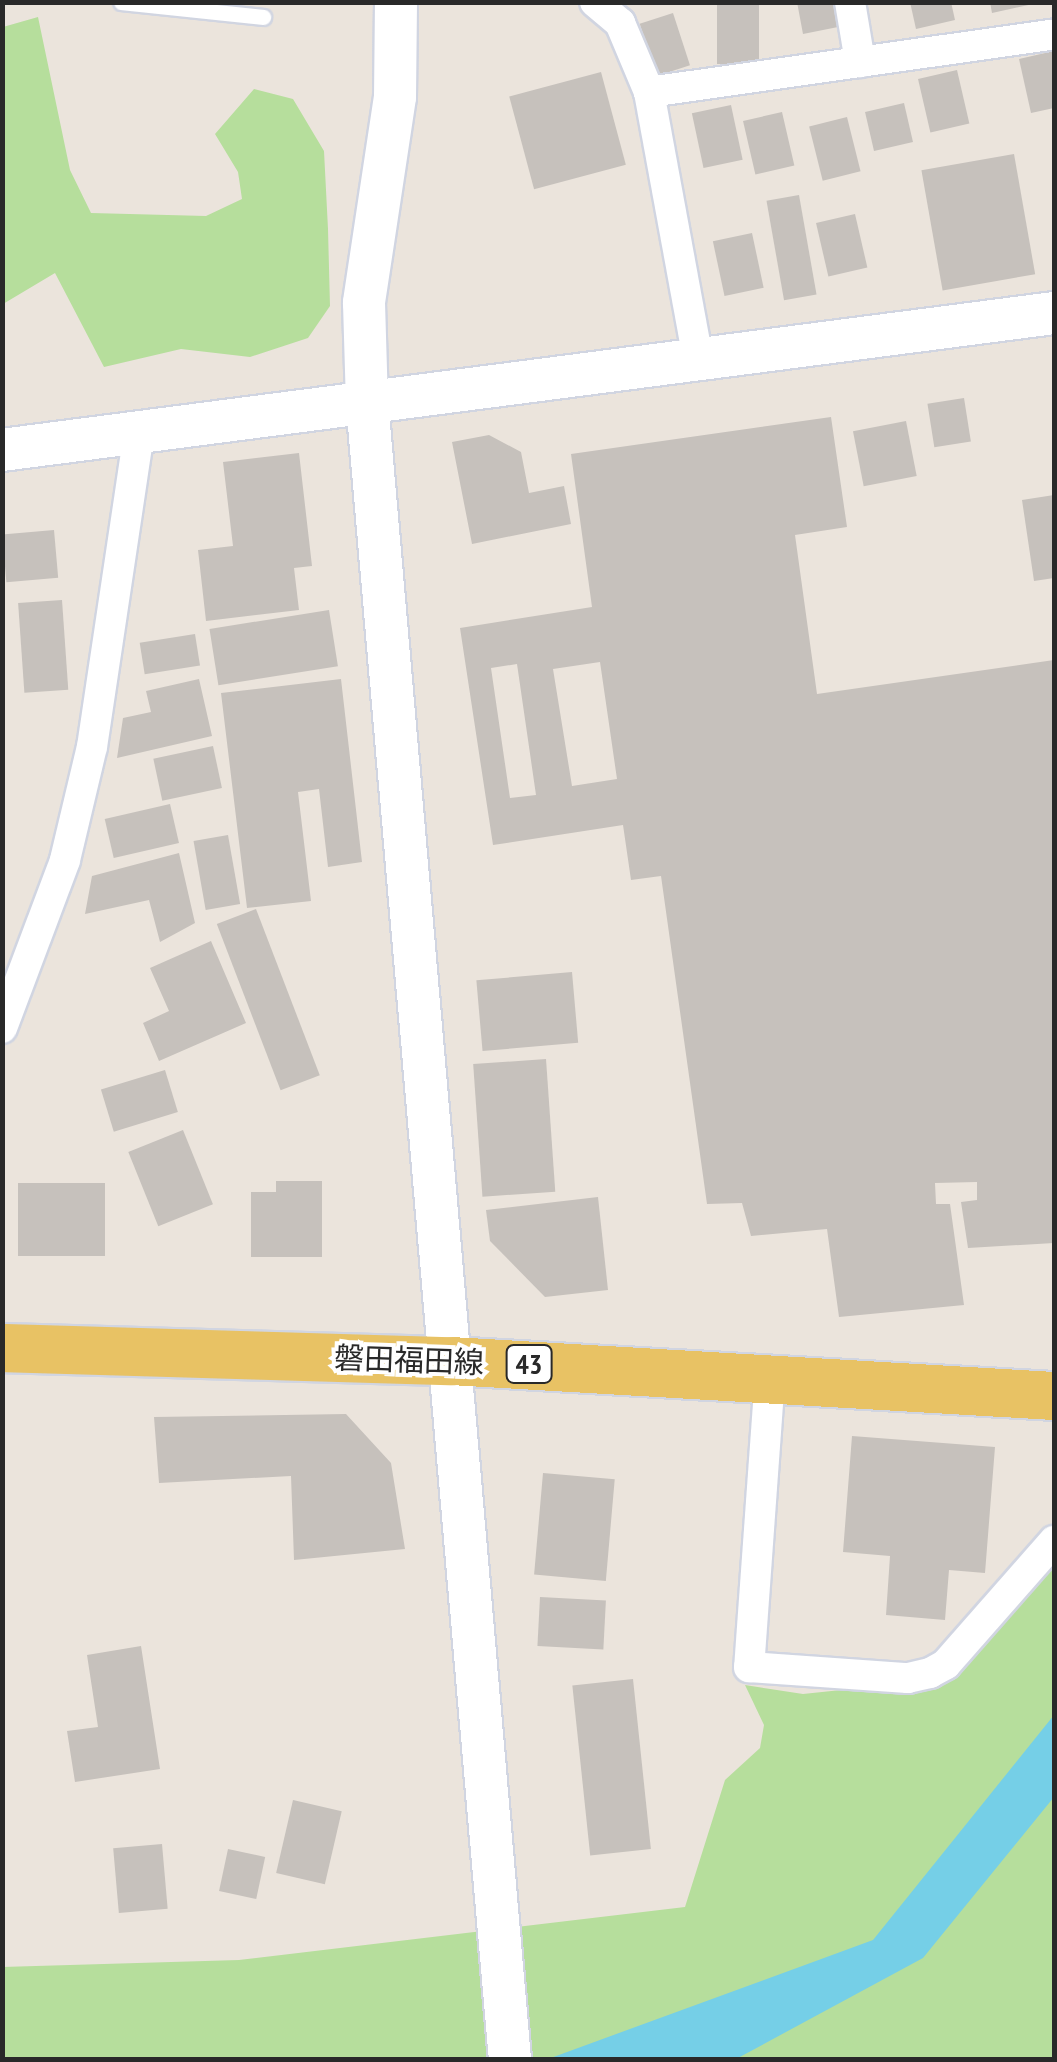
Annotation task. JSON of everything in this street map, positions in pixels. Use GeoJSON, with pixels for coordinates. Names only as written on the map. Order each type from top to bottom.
{"type":"FeatureCollection","features":[{"type":"Feature","properties":{"kind":"main road","name":"磐田福田線"},"geometry":{"type":"LineString","coordinates":[[2,1348],[451,1360],[770,1376],[1054,1396]]}},
{"type":"Feature","properties":{"kind":"street"},"geometry":{"type":"LineString","coordinates":[[396,2],[395,96],[364,303],[367,402],[500,1901],[510,2060]]}},
{"type":"Feature","properties":{"kind":"street"},"geometry":{"type":"LineString","coordinates":[[596,2],[620,23],[649,92],[698,359]]}},
{"type":"Feature","properties":{"kind":"street"},"geometry":{"type":"LineString","coordinates":[[850,2],[860,62]]}},
{"type":"Feature","properties":{"kind":"street"},"geometry":{"type":"LineString","coordinates":[[649,92],[1054,34]]}},
{"type":"Feature","properties":{"kind":"street"},"geometry":{"type":"LineString","coordinates":[[2,450],[1054,313]]}},
{"type":"Feature","properties":{"kind":"street"},"geometry":{"type":"LineString","coordinates":[[2,1028],[74,822],[139,432]]}},
{"type":"Feature","properties":{"kind":"street"},"geometry":{"type":"LineString","coordinates":[[770,1376],[748,1667],[908,1678],[930,1673],[946,1664],[1054,1541]]}},
{"type":"Feature","properties":{"kind":"lane"},"geometry":{"type":"LineString","coordinates":[[122,2],[263,17]]}},
{"type":"Feature","properties":{"kind":"green space"},"geometry":{"type":"Polygon","coordinates":[[[38,17],[70,170],[91,213],[206,216],[242,199],[238,172],[215,134],[254,89],[293,99],[324,151],[330,306],[308,338],[250,357],[181,349],[104,367],[55,273],[3,304],[3,27],[38,17]]]}},
{"type":"Feature","properties":{"kind":"green space"},"geometry":{"type":"Polygon","coordinates":[[[1054,1548],[1054,2059],[3,2059],[2,1967],[239,1960],[685,1907],[725,1780],[760,1748],[764,1725],[745,1685],[803,1694],[908,1683],[1054,1548]]]}},
{"type":"Feature","properties":{"kind":"water"},"geometry":{"type":"Polygon","coordinates":[[[1054,1715],[1054,1797],[923,1958],[736,2059],[548,2059],[873,1940],[1054,1715]]]}},
{"type":"Feature","properties":{"kind":"building"},"geometry":{"type":"Polygon","coordinates":[[[717,2],[759,2],[759,64],[717,64],[717,2]]]}},
{"type":"Feature","properties":{"kind":"building"},"geometry":{"type":"Polygon","coordinates":[[[797,2],[839,2],[843,26],[803,34],[797,2]]]}},
{"type":"Feature","properties":{"kind":"building"},"geometry":{"type":"Polygon","coordinates":[[[910,2],[951,2],[955,20],[916,29],[910,2]]]}},
{"type":"Feature","properties":{"kind":"building"},"geometry":{"type":"Polygon","coordinates":[[[990,2],[1033,2],[1033,4],[992,13],[990,2]]]}},
{"type":"Feature","properties":{"kind":"building"},"geometry":{"type":"Polygon","coordinates":[[[673,13],[690,65],[657,76],[640,24],[673,13]]]}},
{"type":"Feature","properties":{"kind":"building"},"geometry":{"type":"Polygon","coordinates":[[[1054,51],[1054,108],[1031,113],[1019,59],[1054,51]]]}},
{"type":"Feature","properties":{"kind":"building"},"geometry":{"type":"Polygon","coordinates":[[[957,70],[969,124],[930,133],[918,79],[957,70]]]}},
{"type":"Feature","properties":{"kind":"building"},"geometry":{"type":"Polygon","coordinates":[[[601,72],[626,165],[534,189],[509,97],[601,72]]]}},
{"type":"Feature","properties":{"kind":"building"},"geometry":{"type":"Polygon","coordinates":[[[904,103],[913,142],[874,151],[865,112],[904,103]]]}},
{"type":"Feature","properties":{"kind":"building"},"geometry":{"type":"Polygon","coordinates":[[[731,105],[743,160],[704,168],[692,113],[731,105]]]}},
{"type":"Feature","properties":{"kind":"building"},"geometry":{"type":"Polygon","coordinates":[[[782,112],[794,166],[755,175],[743,121],[782,112]]]}},
{"type":"Feature","properties":{"kind":"building"},"geometry":{"type":"Polygon","coordinates":[[[847,117],[861,171],[823,181],[809,126],[847,117]]]}},
{"type":"Feature","properties":{"kind":"building"},"geometry":{"type":"Polygon","coordinates":[[[1014,154],[1035,274],[943,290],[921,170],[1014,154]]]}},
{"type":"Feature","properties":{"kind":"building"},"geometry":{"type":"Polygon","coordinates":[[[799,195],[817,294],[784,300],[767,201],[799,195]]]}},
{"type":"Feature","properties":{"kind":"building"},"geometry":{"type":"Polygon","coordinates":[[[855,214],[867,268],[828,277],[816,223],[855,214]]]}},
{"type":"Feature","properties":{"kind":"building"},"geometry":{"type":"Polygon","coordinates":[[[752,233],[764,288],[725,296],[713,241],[752,233]]]}},
{"type":"Feature","properties":{"kind":"building"},"geometry":{"type":"Polygon","coordinates":[[[964,398],[971,441],[934,447],[927,404],[964,398]]]}},
{"type":"Feature","properties":{"kind":"building"},"geometry":{"type":"Polygon","coordinates":[[[831,417],[847,527],[795,535],[817,694],[1054,660],[1054,1243],[968,1248],[961,1202],[977,1200],[977,1182],[935,1183],[936,1204],[950,1204],[964,1305],[839,1317],[827,1229],[751,1236],[742,1203],[707,1204],[661,876],[631,880],[623,825],[493,845],[460,628],[592,607],[571,454],[831,417]],[[600,662],[553,669],[572,786],[617,779],[600,662]],[[517,664],[491,668],[510,798],[536,795],[517,664]]]}},
{"type":"Feature","properties":{"kind":"building"},"geometry":{"type":"Polygon","coordinates":[[[906,421],[917,476],[864,486],[853,431],[906,421]]]}},
{"type":"Feature","properties":{"kind":"building"},"geometry":{"type":"Polygon","coordinates":[[[489,435],[521,452],[529,493],[564,486],[571,524],[472,544],[452,442],[489,435]]]}},
{"type":"Feature","properties":{"kind":"building"},"geometry":{"type":"Polygon","coordinates":[[[299,453],[312,566],[294,568],[299,610],[206,621],[198,550],[233,546],[223,462],[299,453]]]}},
{"type":"Feature","properties":{"kind":"building"},"geometry":{"type":"Polygon","coordinates":[[[1054,495],[1054,578],[1034,581],[1022,500],[1054,495]]]}},
{"type":"Feature","properties":{"kind":"building"},"geometry":{"type":"Polygon","coordinates":[[[54,530],[58,578],[6,582],[2,535],[54,530]]]}},
{"type":"Feature","properties":{"kind":"building"},"geometry":{"type":"Polygon","coordinates":[[[62,600],[68,690],[24,693],[18,603],[62,600]]]}},
{"type":"Feature","properties":{"kind":"building"},"geometry":{"type":"Polygon","coordinates":[[[329,610],[338,666],[218,685],[209,629],[329,610]]]}},
{"type":"Feature","properties":{"kind":"building"},"geometry":{"type":"Polygon","coordinates":[[[195,634],[200,666],[145,674],[140,643],[195,634]]]}},
{"type":"Feature","properties":{"kind":"building"},"geometry":{"type":"Polygon","coordinates":[[[199,679],[212,736],[117,758],[123,718],[151,712],[146,691],[199,679]]]}},
{"type":"Feature","properties":{"kind":"building"},"geometry":{"type":"Polygon","coordinates":[[[341,679],[362,862],[328,867],[319,789],[298,792],[311,901],[247,908],[221,693],[341,679]]]}},
{"type":"Feature","properties":{"kind":"building"},"geometry":{"type":"Polygon","coordinates":[[[213,746],[222,788],[162,801],[153,759],[213,746]]]}},
{"type":"Feature","properties":{"kind":"building"},"geometry":{"type":"Polygon","coordinates":[[[170,804],[179,843],[114,858],[105,819],[170,804]]]}},
{"type":"Feature","properties":{"kind":"building"},"geometry":{"type":"Polygon","coordinates":[[[228,835],[240,904],[206,910],[194,841],[228,835]]]}},
{"type":"Feature","properties":{"kind":"building"},"geometry":{"type":"Polygon","coordinates":[[[179,853],[195,923],[160,942],[149,900],[85,914],[92,876],[179,853]]]}},
{"type":"Feature","properties":{"kind":"building"},"geometry":{"type":"Polygon","coordinates":[[[256,909],[320,1075],[281,1090],[217,924],[256,909]]]}},
{"type":"Feature","properties":{"kind":"building"},"geometry":{"type":"Polygon","coordinates":[[[211,941],[246,1023],[159,1061],[143,1023],[169,1011],[150,968],[211,941]]]}},
{"type":"Feature","properties":{"kind":"building"},"geometry":{"type":"Polygon","coordinates":[[[572,972],[578,1043],[483,1051],[476,980],[572,972]]]}},
{"type":"Feature","properties":{"kind":"building"},"geometry":{"type":"Polygon","coordinates":[[[546,1059],[555,1192],[482,1197],[473,1064],[546,1059]]]}},
{"type":"Feature","properties":{"kind":"building"},"geometry":{"type":"Polygon","coordinates":[[[165,1070],[178,1112],[114,1132],[101,1090],[165,1070]]]}},
{"type":"Feature","properties":{"kind":"building"},"geometry":{"type":"Polygon","coordinates":[[[183,1130],[213,1204],[158,1226],[128,1152],[183,1130]]]}},
{"type":"Feature","properties":{"kind":"building"},"geometry":{"type":"Polygon","coordinates":[[[276,1181],[322,1181],[322,1257],[251,1257],[251,1192],[276,1192],[276,1181]]]}},
{"type":"Feature","properties":{"kind":"building"},"geometry":{"type":"Polygon","coordinates":[[[18,1183],[105,1183],[105,1256],[18,1256],[18,1183]]]}},
{"type":"Feature","properties":{"kind":"building"},"geometry":{"type":"Polygon","coordinates":[[[598,1197],[608,1290],[545,1297],[490,1241],[486,1210],[598,1197]]]}},
{"type":"Feature","properties":{"kind":"building"},"geometry":{"type":"Polygon","coordinates":[[[346,1414],[391,1463],[405,1549],[294,1560],[291,1476],[159,1483],[154,1417],[346,1414]]]}},
{"type":"Feature","properties":{"kind":"building"},"geometry":{"type":"Polygon","coordinates":[[[852,1436],[995,1447],[985,1573],[949,1570],[945,1620],[886,1615],[890,1556],[843,1552],[852,1436]]]}},
{"type":"Feature","properties":{"kind":"building"},"geometry":{"type":"Polygon","coordinates":[[[543,1473],[615,1479],[606,1581],[534,1575],[543,1473]]]}},
{"type":"Feature","properties":{"kind":"building"},"geometry":{"type":"Polygon","coordinates":[[[540,1597],[606,1600],[603,1649],[537,1646],[540,1597]]]}},
{"type":"Feature","properties":{"kind":"building"},"geometry":{"type":"Polygon","coordinates":[[[141,1646],[160,1769],[75,1782],[67,1731],[98,1727],[87,1655],[141,1646]]]}},
{"type":"Feature","properties":{"kind":"building"},"geometry":{"type":"Polygon","coordinates":[[[633,1679],[651,1849],[590,1855],[572,1685],[633,1679]]]}},
{"type":"Feature","properties":{"kind":"building"},"geometry":{"type":"Polygon","coordinates":[[[293,1800],[342,1811],[325,1884],[276,1873],[293,1800]]]}},
{"type":"Feature","properties":{"kind":"building"},"geometry":{"type":"Polygon","coordinates":[[[162,1844],[168,1909],[119,1913],[113,1848],[162,1844]]]}},
{"type":"Feature","properties":{"kind":"building"},"geometry":{"type":"Polygon","coordinates":[[[228,1849],[265,1857],[256,1899],[219,1891],[228,1849]]]}}]}
